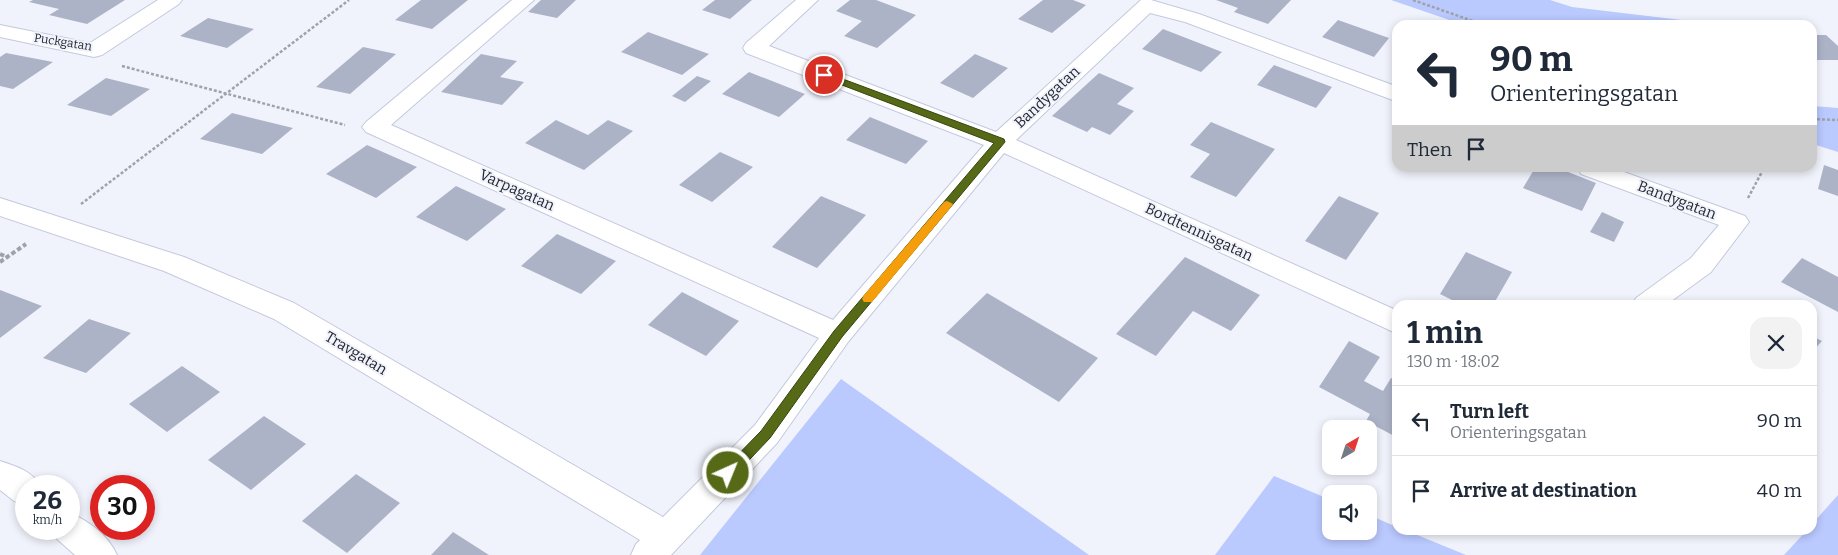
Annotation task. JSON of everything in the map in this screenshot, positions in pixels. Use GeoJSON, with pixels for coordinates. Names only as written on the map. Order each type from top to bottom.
{"type":"FeatureCollection","features":[{"type":"Feature","properties":{"kind":"street","name":"Puckgatan"},"geometry":{"type":"LineString","coordinates":[[0,31],[94,50],[172,0]]}},
{"type":"Feature","properties":{"kind":"street"},"geometry":{"type":"LineString","coordinates":[[374,127],[524,0]]}},
{"type":"Feature","properties":{"kind":"street","name":"Bordtennisgatan"},"geometry":{"type":"LineString","coordinates":[[808,0],[754,48],[1000,142],[1392,320]]}},
{"type":"Feature","properties":{"kind":"street","name":"Bandygatan"},"geometry":{"type":"LineString","coordinates":[[657,546],[766,434],[838,334],[1000,142],[1146,5],[1192,18],[1392,93]]}},
{"type":"Feature","properties":{"kind":"street","name":"Varpagatan"},"geometry":{"type":"LineString","coordinates":[[374,127],[838,334]]}},
{"type":"Feature","properties":{"kind":"street","name":"Bandygatan"},"geometry":{"type":"LineString","coordinates":[[1601,172],[1736,222],[1701,265],[1653,300]]}},
{"type":"Feature","properties":{"kind":"street","name":"Travgatan"},"geometry":{"type":"LineString","coordinates":[[0,207],[174,264],[284,311],[657,546]]}},
{"type":"Feature","properties":{"kind":"street"},"geometry":{"type":"LineString","coordinates":[[0,475],[15,481]]}},
{"type":"Feature","properties":{"kind":"street"},"geometry":{"type":"LineString","coordinates":[[80,538],[100,555]]}},
{"type":"Feature","properties":{"kind":"path"},"geometry":{"type":"LineString","coordinates":[[0,262],[55,224],[349,0]]}},
{"type":"Feature","properties":{"kind":"path"},"geometry":{"type":"LineString","coordinates":[[1413,0],[1470,20]]}},
{"type":"Feature","properties":{"kind":"path"},"geometry":{"type":"LineString","coordinates":[[94,50],[108,62],[352,127],[374,127]]}},
{"type":"Feature","properties":{"kind":"path"},"geometry":{"type":"LineString","coordinates":[[1817,119],[1838,120]]}},
{"type":"Feature","properties":{"kind":"path"},"geometry":{"type":"LineString","coordinates":[[0,254],[8,257]]}},
{"type":"Feature","properties":{"kind":"shaded area"},"geometry":{"type":"Polygon","coordinates":[[[1391,0],[1550,0],[1572,7],[1682,20],[1449,20],[1391,0]]]}},
{"type":"Feature","properties":{"kind":"shaded area"},"geometry":{"type":"Polygon","coordinates":[[[1817,106],[1838,108],[1838,152],[1817,145],[1817,106]]]}},
{"type":"Feature","properties":{"kind":"shaded area"},"geometry":{"type":"Polygon","coordinates":[[[841,379],[1089,555],[700,555],[841,379]]]}},
{"type":"Feature","properties":{"kind":"shaded area"},"geometry":{"type":"Polygon","coordinates":[[[1274,476],[1322,496],[1322,540],[1377,540],[1377,518],[1392,525],[1392,535],[1417,535],[1466,555],[1215,555],[1274,476]]]}},
{"type":"Feature","properties":{"kind":"shaded area"},"geometry":{"type":"Polygon","coordinates":[[[1838,495],[1838,555],[1784,555],[1802,535],[1817,535],[1817,519],[1838,495]]]}},
{"type":"Feature","properties":{"kind":"building"},"geometry":{"type":"Polygon","coordinates":[[[33,0],[125,0],[87,24],[49,15],[59,9],[29,2],[33,0]]]}},
{"type":"Feature","properties":{"kind":"building"},"geometry":{"type":"Polygon","coordinates":[[[421,0],[468,0],[432,29],[395,20],[421,0]]]}},
{"type":"Feature","properties":{"kind":"building"},"geometry":{"type":"Polygon","coordinates":[[[541,0],[576,0],[557,18],[528,12],[541,0]]]}},
{"type":"Feature","properties":{"kind":"building"},"geometry":{"type":"Polygon","coordinates":[[[715,0],[752,0],[730,19],[702,10],[715,0]]]}},
{"type":"Feature","properties":{"kind":"building"},"geometry":{"type":"Polygon","coordinates":[[[850,0],[876,0],[916,15],[877,48],[844,36],[862,21],[836,11],[850,0]]]}},
{"type":"Feature","properties":{"kind":"building"},"geometry":{"type":"Polygon","coordinates":[[[1043,0],[1073,0],[1086,5],[1052,33],[1018,19],[1043,0]]]}},
{"type":"Feature","properties":{"kind":"building"},"geometry":{"type":"Polygon","coordinates":[[[1216,0],[1291,0],[1268,24],[1234,12],[1238,8],[1216,0]]]}},
{"type":"Feature","properties":{"kind":"building"},"geometry":{"type":"Polygon","coordinates":[[[208,18],[254,29],[227,48],[180,36],[208,18]]]}},
{"type":"Feature","properties":{"kind":"building"},"geometry":{"type":"Polygon","coordinates":[[[1338,20],[1389,38],[1374,57],[1322,37],[1338,20]]]}},
{"type":"Feature","properties":{"kind":"building"},"geometry":{"type":"Polygon","coordinates":[[[1163,29],[1222,52],[1201,72],[1142,49],[1163,29]]]}},
{"type":"Feature","properties":{"kind":"building"},"geometry":{"type":"Polygon","coordinates":[[[648,32],[709,54],[682,75],[621,52],[648,32]]]}},
{"type":"Feature","properties":{"kind":"building"},"geometry":{"type":"Polygon","coordinates":[[[1817,35],[1826,35],[1838,46],[1838,60],[1817,60],[1817,35]]]}},
{"type":"Feature","properties":{"kind":"building"},"geometry":{"type":"Polygon","coordinates":[[[363,47],[396,54],[350,94],[316,87],[363,47]]]}},
{"type":"Feature","properties":{"kind":"building"},"geometry":{"type":"Polygon","coordinates":[[[6,53],[53,62],[13,89],[0,86],[0,57],[6,53]]]}},
{"type":"Feature","properties":{"kind":"building"},"geometry":{"type":"Polygon","coordinates":[[[481,54],[517,61],[500,77],[524,82],[502,105],[441,92],[481,54]]]}},
{"type":"Feature","properties":{"kind":"building"},"geometry":{"type":"Polygon","coordinates":[[[975,54],[1008,68],[973,98],[940,83],[975,54]]]}},
{"type":"Feature","properties":{"kind":"building"},"geometry":{"type":"Polygon","coordinates":[[[1274,65],[1332,87],[1316,108],[1257,85],[1274,65]]]}},
{"type":"Feature","properties":{"kind":"building"},"geometry":{"type":"Polygon","coordinates":[[[749,72],[805,94],[779,117],[722,94],[749,72]]]}},
{"type":"Feature","properties":{"kind":"building"},"geometry":{"type":"Polygon","coordinates":[[[1099,73],[1134,88],[1117,104],[1134,111],[1110,135],[1092,127],[1087,132],[1052,116],[1099,73]]]}},
{"type":"Feature","properties":{"kind":"building"},"geometry":{"type":"Polygon","coordinates":[[[697,76],[711,81],[685,102],[672,96],[697,76]]]}},
{"type":"Feature","properties":{"kind":"building"},"geometry":{"type":"Polygon","coordinates":[[[106,78],[150,89],[111,116],[67,105],[106,78]]]}},
{"type":"Feature","properties":{"kind":"building"},"geometry":{"type":"Polygon","coordinates":[[[232,113],[293,128],[262,154],[200,139],[232,113]]]}},
{"type":"Feature","properties":{"kind":"building"},"geometry":{"type":"Polygon","coordinates":[[[870,117],[928,141],[906,164],[846,140],[870,117]]]}},
{"type":"Feature","properties":{"kind":"building"},"geometry":{"type":"Polygon","coordinates":[[[556,120],[588,135],[608,120],[633,131],[584,170],[525,143],[556,120]]]}},
{"type":"Feature","properties":{"kind":"building"},"geometry":{"type":"Polygon","coordinates":[[[1211,122],[1275,149],[1236,197],[1190,177],[1210,154],[1190,145],[1211,122]]]}},
{"type":"Feature","properties":{"kind":"building"},"geometry":{"type":"Polygon","coordinates":[[[367,145],[417,167],[376,198],[326,174],[367,145]]]}},
{"type":"Feature","properties":{"kind":"building"},"geometry":{"type":"Polygon","coordinates":[[[720,152],[753,167],[712,202],[679,185],[720,152]]]}},
{"type":"Feature","properties":{"kind":"building"},"geometry":{"type":"Polygon","coordinates":[[[1824,165],[1838,170],[1838,196],[1818,189],[1824,165]]]}},
{"type":"Feature","properties":{"kind":"building"},"geometry":{"type":"Polygon","coordinates":[[[1533,172],[1568,172],[1596,183],[1582,211],[1523,188],[1533,172]]]}},
{"type":"Feature","properties":{"kind":"building"},"geometry":{"type":"Polygon","coordinates":[[[456,186],[506,209],[467,241],[416,217],[456,186]]]}},
{"type":"Feature","properties":{"kind":"building"},"geometry":{"type":"Polygon","coordinates":[[[821,196],[866,215],[817,268],[772,247],[821,196]]]}},
{"type":"Feature","properties":{"kind":"building"},"geometry":{"type":"Polygon","coordinates":[[[1339,196],[1379,213],[1346,260],[1305,241],[1339,196]]]}},
{"type":"Feature","properties":{"kind":"building"},"geometry":{"type":"Polygon","coordinates":[[[1602,212],[1624,222],[1614,242],[1590,232],[1602,212]]]}},
{"type":"Feature","properties":{"kind":"building"},"geometry":{"type":"Polygon","coordinates":[[[557,234],[616,261],[581,294],[521,266],[557,234]]]}},
{"type":"Feature","properties":{"kind":"building"},"geometry":{"type":"Polygon","coordinates":[[[1466,252],[1512,272],[1496,300],[1452,300],[1440,294],[1466,252]]]}},
{"type":"Feature","properties":{"kind":"building"},"geometry":{"type":"Polygon","coordinates":[[[1185,257],[1260,295],[1231,331],[1193,311],[1156,356],[1116,334],[1185,257]]]}},
{"type":"Feature","properties":{"kind":"building"},"geometry":{"type":"Polygon","coordinates":[[[1802,258],[1838,277],[1838,312],[1817,300],[1781,282],[1802,258]]]}},
{"type":"Feature","properties":{"kind":"building"},"geometry":{"type":"Polygon","coordinates":[[[0,290],[42,306],[0,338],[0,290]]]}},
{"type":"Feature","properties":{"kind":"building"},"geometry":{"type":"Polygon","coordinates":[[[682,292],[739,321],[706,356],[648,325],[682,292]]]}},
{"type":"Feature","properties":{"kind":"building"},"geometry":{"type":"Polygon","coordinates":[[[987,293],[1098,358],[1059,402],[946,333],[987,293]]]}},
{"type":"Feature","properties":{"kind":"building"},"geometry":{"type":"Polygon","coordinates":[[[89,319],[131,333],[86,373],[43,358],[89,319]]]}},
{"type":"Feature","properties":{"kind":"building"},"geometry":{"type":"Polygon","coordinates":[[[1817,338],[1822,341],[1817,346],[1817,338]]]}},
{"type":"Feature","properties":{"kind":"building"},"geometry":{"type":"Polygon","coordinates":[[[1349,341],[1380,357],[1364,381],[1383,391],[1392,378],[1392,435],[1378,427],[1378,420],[1367,420],[1370,414],[1319,387],[1349,341]]]}},
{"type":"Feature","properties":{"kind":"building"},"geometry":{"type":"Polygon","coordinates":[[[182,366],[220,392],[167,432],[129,404],[182,366]]]}},
{"type":"Feature","properties":{"kind":"building"},"geometry":{"type":"Polygon","coordinates":[[[264,416],[306,444],[251,490],[208,460],[264,416]]]}},
{"type":"Feature","properties":{"kind":"building"},"geometry":{"type":"Polygon","coordinates":[[[356,474],[400,503],[347,553],[302,521],[356,474]]]}},
{"type":"Feature","properties":{"kind":"building"},"geometry":{"type":"Polygon","coordinates":[[[453,532],[489,555],[431,555],[453,532]]]}},
{"type":"Feature","properties":{"kind":"slow traffic"},"geometry":{"type":"LineString","coordinates":[[868,299],[947,204]]}},
{"type":"Feature","properties":{"kind":"route"},"geometry":{"type":"LineString","coordinates":[[728,473],[766,434],[838,334],[1000,142],[824,75]]}}]}
